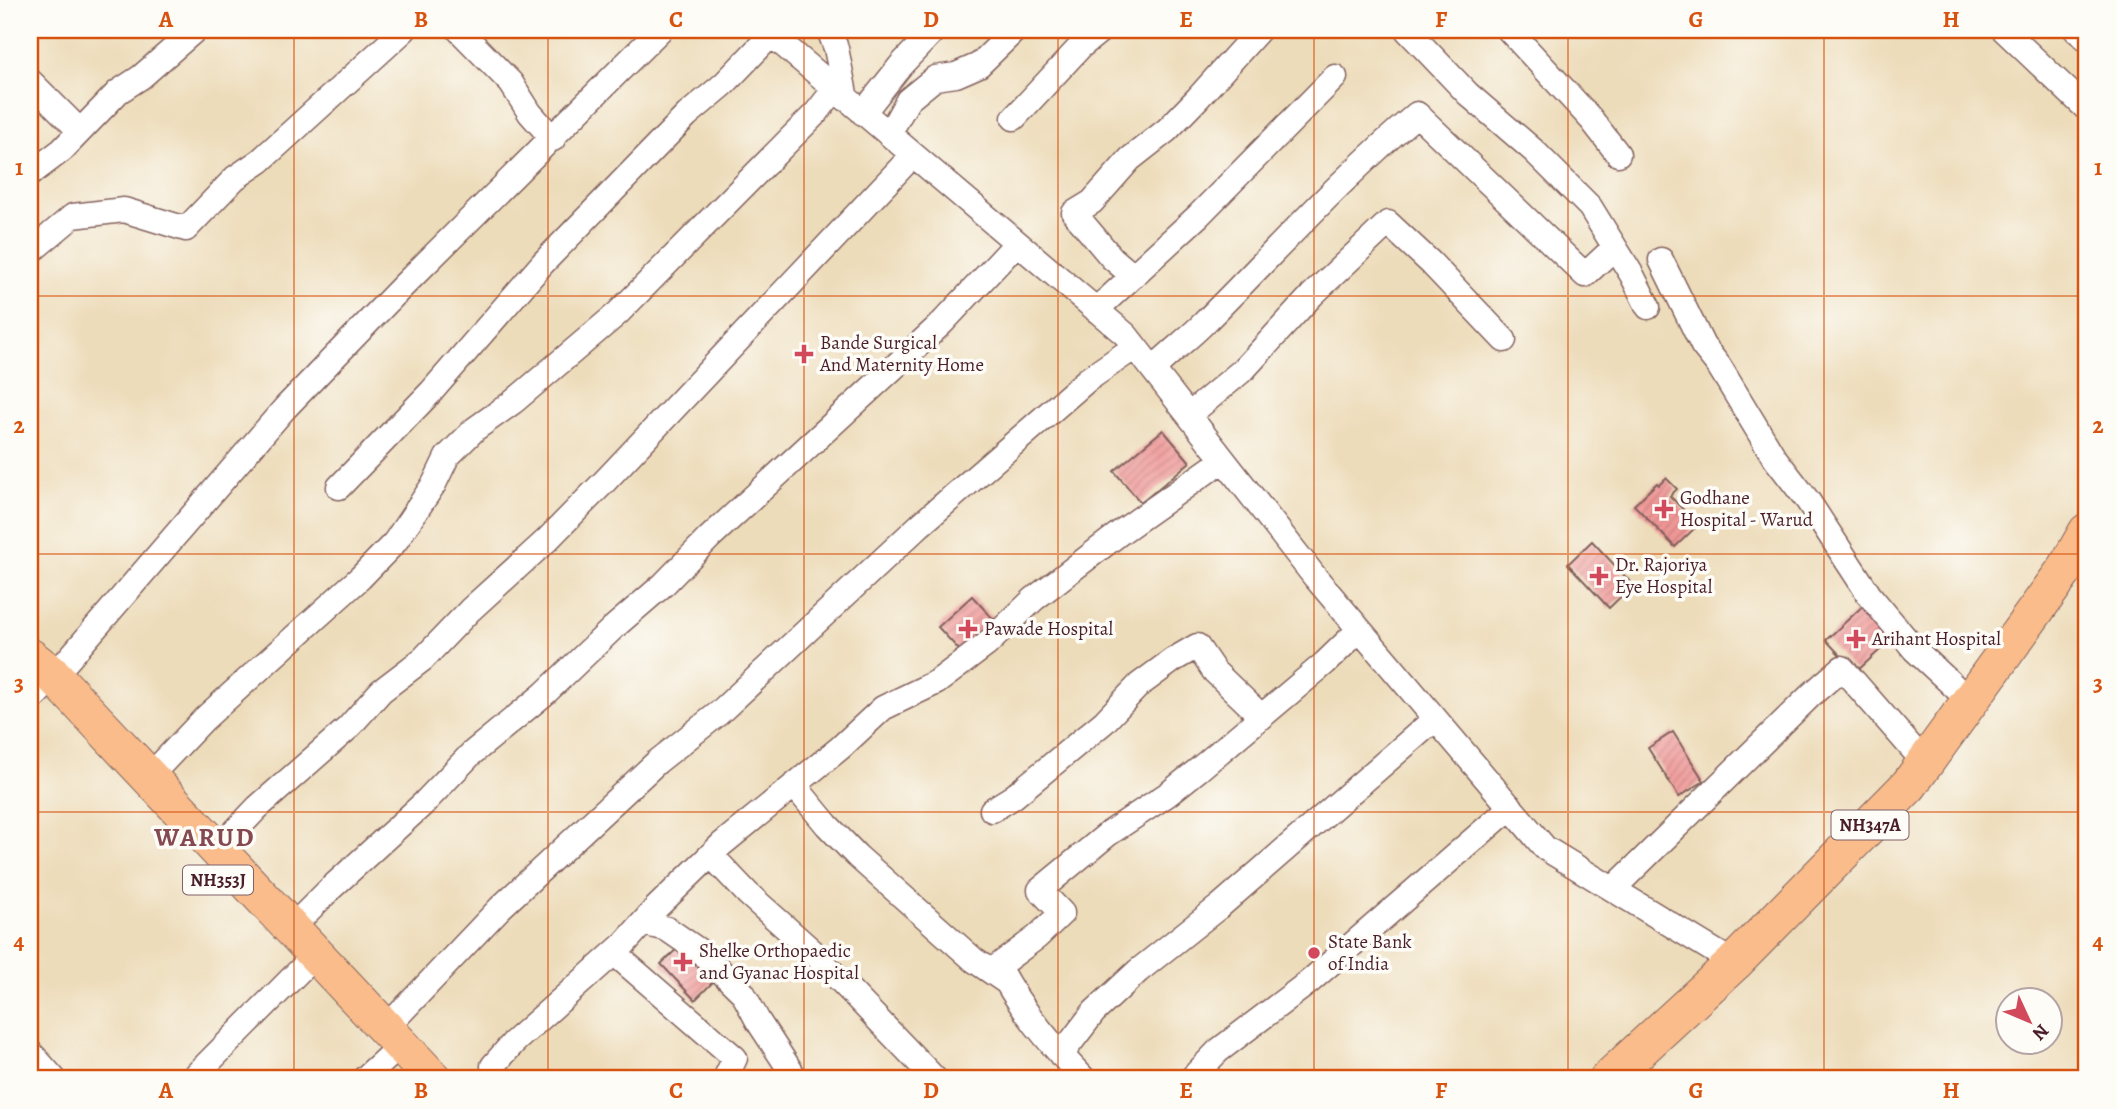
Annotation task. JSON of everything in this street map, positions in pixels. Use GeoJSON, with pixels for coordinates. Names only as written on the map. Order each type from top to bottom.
{"type":"FeatureCollection","features":[{"type":"Feature","properties":{"kind":"highway","name":"NH347A"},"geometry":{"type":"LineString","coordinates":[[1608,1079],[1734,963],[1909,785],[2067,567],[2087,532]]}},
{"type":"Feature","properties":{"kind":"highway"},"geometry":{"type":"LineString","coordinates":[[37,681],[148,778],[218,849],[388,1058],[433,1079]]}},
{"type":"Feature","properties":{"kind":"highway","name":"NH353J"},"geometry":{"type":"LineString","coordinates":[[37,681],[302,950]]}},
{"type":"Feature","properties":{"kind":"street"},"geometry":{"type":"LineString","coordinates":[[30,174],[62,150],[118,92],[141,77],[195,30]]}},
{"type":"Feature","properties":{"kind":"street"},"geometry":{"type":"LineString","coordinates":[[30,253],[73,216],[124,210],[186,229],[235,178],[260,161],[404,30]]}},
{"type":"Feature","properties":{"kind":"street"},"geometry":{"type":"LineString","coordinates":[[459,30],[503,74],[530,113],[553,139]]}},
{"type":"Feature","properties":{"kind":"street"},"geometry":{"type":"LineString","coordinates":[[37,681],[285,408],[402,287],[660,30]]}},
{"type":"Feature","properties":{"kind":"street"},"geometry":{"type":"LineString","coordinates":[[829,30],[848,100]]}},
{"type":"Feature","properties":{"kind":"street"},"geometry":{"type":"LineString","coordinates":[[148,778],[204,719],[240,690],[396,542],[434,484],[447,457],[475,429],[513,402],[618,313],[792,138],[901,65],[934,30]]}},
{"type":"Feature","properties":{"kind":"street"},"geometry":{"type":"LineString","coordinates":[[889,134],[908,100],[935,78],[956,75],[979,65],[1015,30]]}},
{"type":"Feature","properties":{"kind":"street"},"geometry":{"type":"LineString","coordinates":[[1014,118],[1080,47],[1101,30]]}},
{"type":"Feature","properties":{"kind":"street"},"geometry":{"type":"LineString","coordinates":[[1133,276],[1112,258],[1074,213],[1092,202],[1130,159],[1167,130],[1259,30]]}},
{"type":"Feature","properties":{"kind":"street"},"geometry":{"type":"LineString","coordinates":[[1406,30],[1468,94],[1534,151],[1590,207],[1648,306]]}},
{"type":"Feature","properties":{"kind":"street"},"geometry":{"type":"LineString","coordinates":[[1509,30],[1591,119],[1618,154]]}},
{"type":"Feature","properties":{"kind":"street"},"geometry":{"type":"LineString","coordinates":[[2004,30],[2087,109]]}},
{"type":"Feature","properties":{"kind":"street"},"geometry":{"type":"LineString","coordinates":[[2076,30],[2087,39]]}},
{"type":"Feature","properties":{"kind":"street"},"geometry":{"type":"LineString","coordinates":[[339,487],[431,391],[543,263],[687,115],[724,84],[769,32],[1126,335],[1315,577],[1545,848],[1734,963]]}},
{"type":"Feature","properties":{"kind":"street"},"geometry":{"type":"LineString","coordinates":[[1096,310],[1198,216],[1335,77]]}},
{"type":"Feature","properties":{"kind":"street"},"geometry":{"type":"LineString","coordinates":[[30,81],[80,131]]}},
{"type":"Feature","properties":{"kind":"street"},"geometry":{"type":"LineString","coordinates":[[1153,369],[1203,324],[1336,187],[1417,114],[1585,275],[1614,248]]}},
{"type":"Feature","properties":{"kind":"street"},"geometry":{"type":"LineString","coordinates":[[218,849],[257,808],[348,728],[381,691],[423,659],[470,610],[547,540],[606,481],[913,155]]}},
{"type":"Feature","properties":{"kind":"street"},"geometry":{"type":"LineString","coordinates":[[1189,415],[1244,369],[1312,295],[1388,223],[1404,235],[1504,340]]}},
{"type":"Feature","properties":{"kind":"street"},"geometry":{"type":"LineString","coordinates":[[191,1079],[302,950],[330,889],[423,804],[471,754],[544,694],[942,323],[1017,243]]}},
{"type":"Feature","properties":{"kind":"street"},"geometry":{"type":"LineString","coordinates":[[1661,260],[1703,346],[1719,366],[1774,457],[1808,501],[1857,577],[1915,650],[1970,701]]}},
{"type":"Feature","properties":{"kind":"street"},"geometry":{"type":"LineString","coordinates":[[388,1058],[500,908],[657,762],[719,713],[920,525],[1087,380],[1135,347]]}},
{"type":"Feature","properties":{"kind":"street"},"geometry":{"type":"LineString","coordinates":[[492,1066],[514,1042],[614,953],[711,855],[840,748],[883,708],[937,682],[986,645],[1034,599],[1121,532],[1223,460]]}},
{"type":"Feature","properties":{"kind":"street"},"geometry":{"type":"LineString","coordinates":[[1084,1079],[1013,995],[998,966],[1037,937],[1062,913],[1040,890],[1108,834],[1168,794],[1262,717],[1360,630]]}},
{"type":"Feature","properties":{"kind":"street"},"geometry":{"type":"LineString","coordinates":[[992,810],[1013,797],[1104,722],[1139,685],[1172,660],[1197,646],[1214,671],[1262,717]]}},
{"type":"Feature","properties":{"kind":"street"},"geometry":{"type":"LineString","coordinates":[[1613,889],[1812,694],[1842,668],[1925,763]]}},
{"type":"Feature","properties":{"kind":"street"},"geometry":{"type":"LineString","coordinates":[[1061,1055],[1094,1012],[1138,971],[1229,899],[1435,719]]}},
{"type":"Feature","properties":{"kind":"street"},"geometry":{"type":"LineString","coordinates":[[794,785],[857,856],[974,961],[1005,981]]}},
{"type":"Feature","properties":{"kind":"street"},"geometry":{"type":"LineString","coordinates":[[1191,1079],[1219,1051],[1309,982],[1511,807]]}},
{"type":"Feature","properties":{"kind":"street"},"geometry":{"type":"LineString","coordinates":[[711,855],[748,894],[812,951],[935,1079]]}},
{"type":"Feature","properties":{"kind":"street"},"geometry":{"type":"LineString","coordinates":[[643,923],[667,929],[702,953],[743,993],[796,1079]]}},
{"type":"Feature","properties":{"kind":"street"},"geometry":{"type":"LineString","coordinates":[[614,953],[735,1058],[725,1079]]}},
{"type":"Feature","properties":{"kind":"street"},"geometry":{"type":"LineString","coordinates":[[30,1052],[54,1079]]}},
{"type":"Feature","properties":{"kind":"building"},"geometry":{"type":"Polygon","coordinates":[[[1163,430],[1190,462],[1141,503],[1114,471],[1163,430]]]}},
{"type":"Feature","properties":{"kind":"building"},"geometry":{"type":"Polygon","coordinates":[[[1666,478],[1677,489],[1670,496],[1698,525],[1675,547],[1634,505],[1666,478]]]}},
{"type":"Feature","properties":{"kind":"building"},"geometry":{"type":"Polygon","coordinates":[[[1592,541],[1633,585],[1609,608],[1568,564],[1592,541]]]}},
{"type":"Feature","properties":{"kind":"building"},"geometry":{"type":"Polygon","coordinates":[[[972,596],[996,622],[961,652],[938,627],[972,596]]]}},
{"type":"Feature","properties":{"kind":"building"},"geometry":{"type":"Polygon","coordinates":[[[1865,604],[1895,636],[1856,672],[1826,640],[1865,604]]]}},
{"type":"Feature","properties":{"kind":"building"},"geometry":{"type":"Polygon","coordinates":[[[1673,732],[1704,781],[1679,797],[1648,748],[1673,732]]]}},
{"type":"Feature","properties":{"kind":"building"},"geometry":{"type":"Polygon","coordinates":[[[683,943],[717,978],[695,1000],[661,964],[683,943]]]}},
{"type":"Feature","properties":{"kind":"place","name":"Bande Surgical And Maternity Home"},"geometry":{"type":"Point","coordinates":[804,354]}},
{"type":"Feature","properties":{"kind":"place","name":"Godhane Hospital - Warud"},"geometry":{"type":"Point","coordinates":[1664,509]}},
{"type":"Feature","properties":{"kind":"place","name":"Dr. Rajoriya Eye Hospital"},"geometry":{"type":"Point","coordinates":[1599,576]}},
{"type":"Feature","properties":{"kind":"place","name":"Pawade Hospital"},"geometry":{"type":"Point","coordinates":[968,629]}},
{"type":"Feature","properties":{"kind":"place","name":"Arihant Hospital"},"geometry":{"type":"Point","coordinates":[1856,639]}},
{"type":"Feature","properties":{"kind":"place","name":"State Bank of India"},"geometry":{"type":"Point","coordinates":[1314,953]}},
{"type":"Feature","properties":{"kind":"place","name":"Shelke Orthopaedic and Gyanac Hospital"},"geometry":{"type":"Point","coordinates":[683,962]}},
{"type":"Feature","properties":{"kind":"district","name":"WARUD"},"geometry":{"type":"Point","coordinates":[205,837]}}]}
